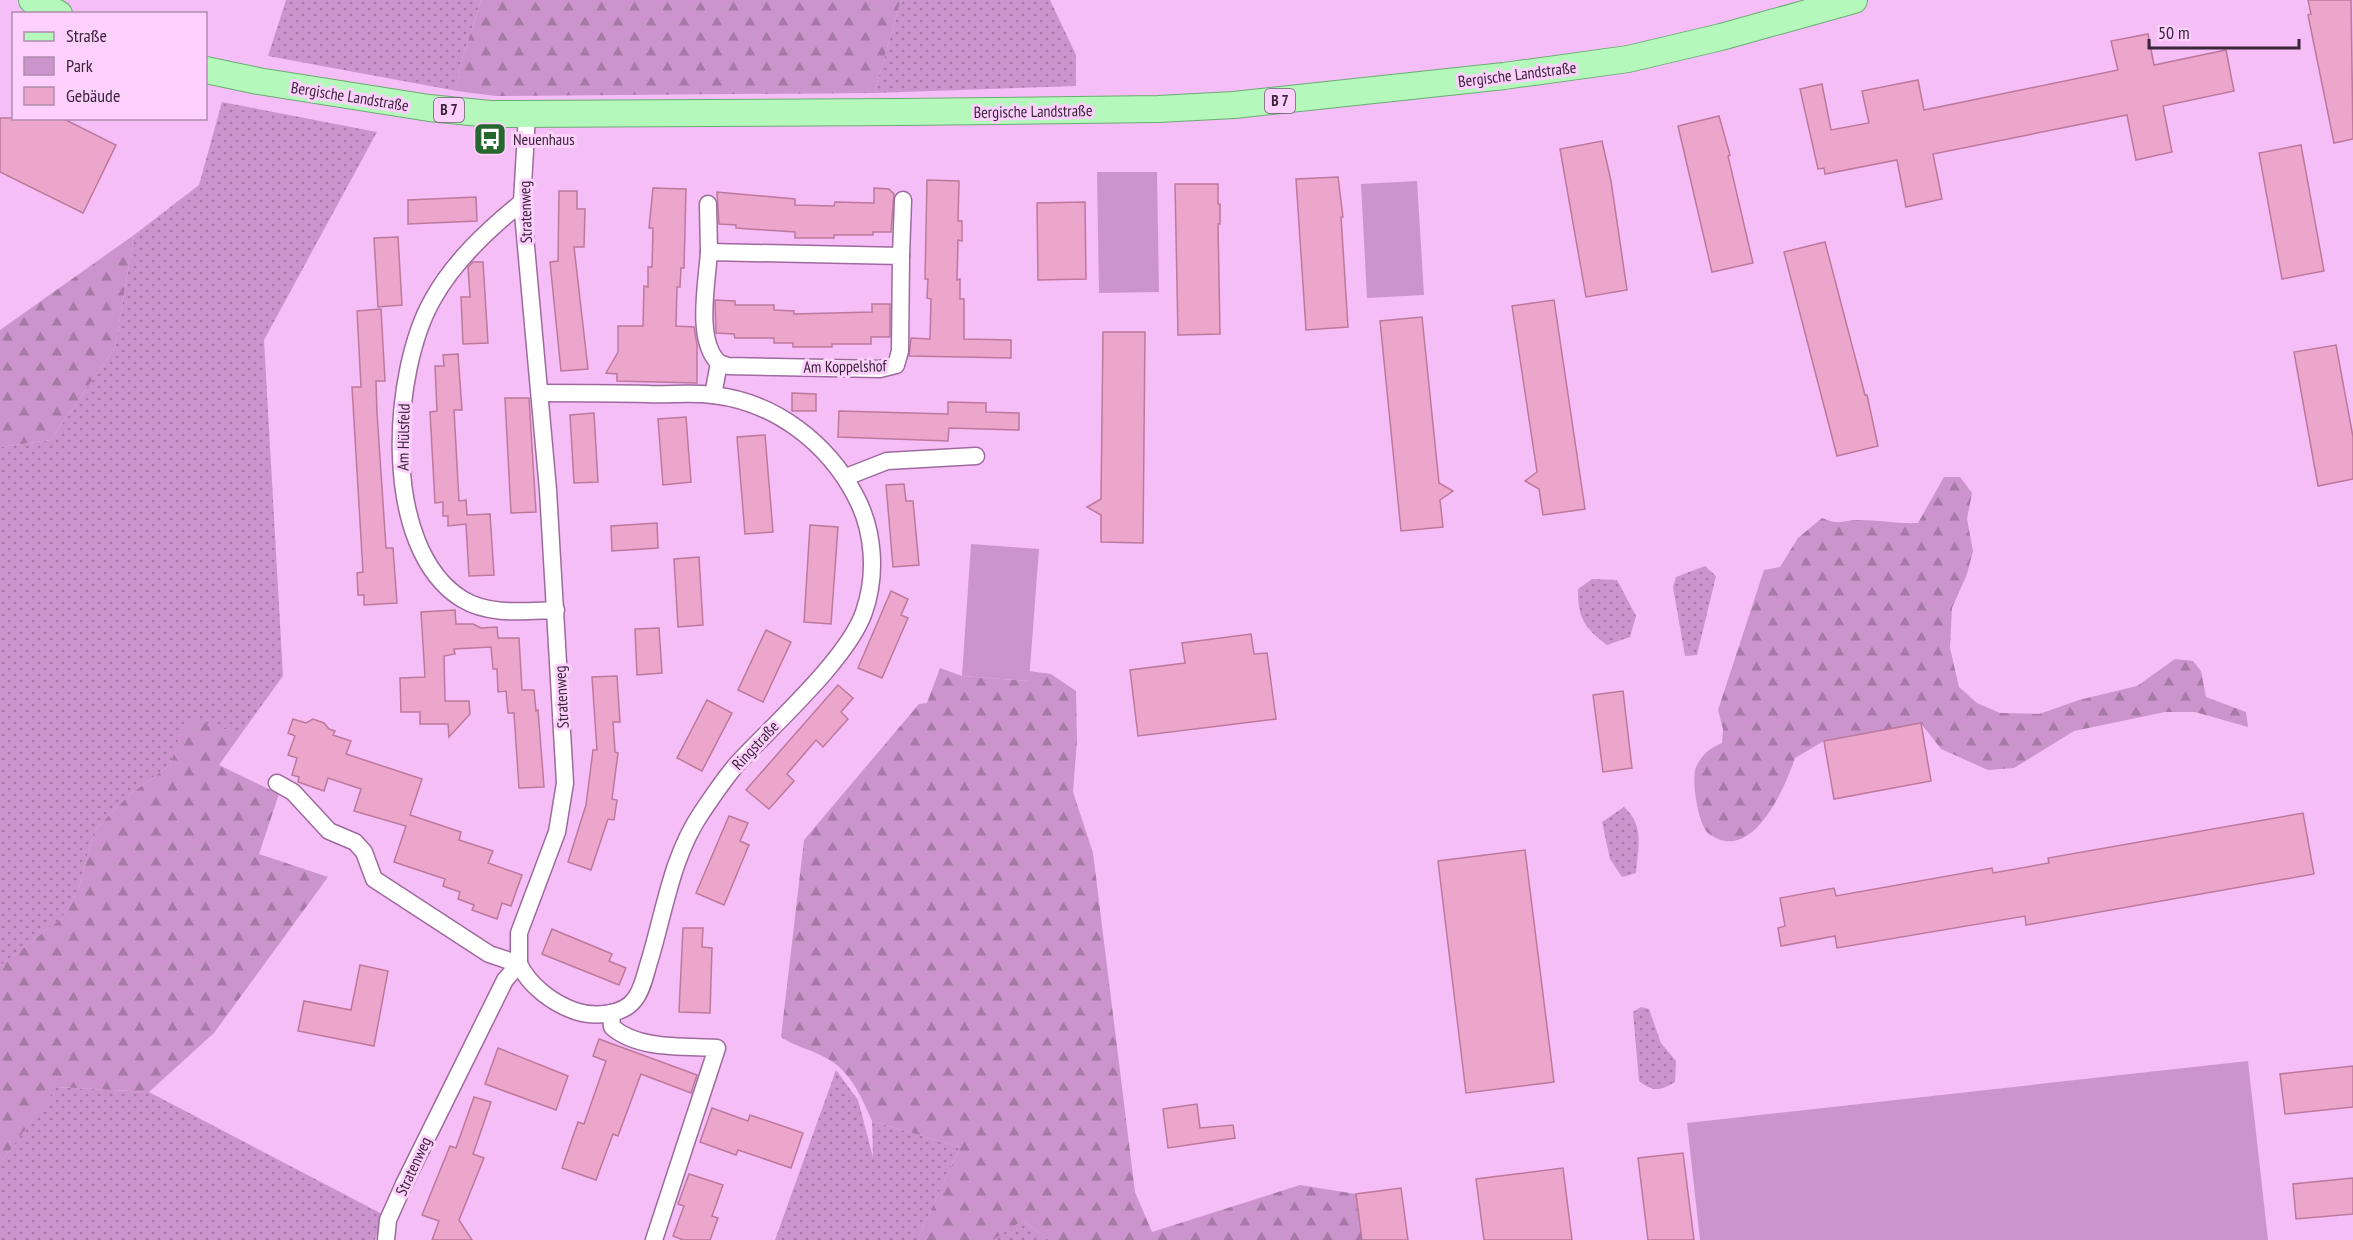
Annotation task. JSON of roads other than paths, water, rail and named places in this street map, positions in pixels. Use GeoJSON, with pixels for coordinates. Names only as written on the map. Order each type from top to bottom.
{"type":"FeatureCollection","features":[{"type":"Feature","properties":{"kind":"main road"},"geometry":{"type":"LineString","coordinates":[[32,0],[55,12]]}},
{"type":"Feature","properties":{"kind":"main road","name":"Bergische Landstraße"},"geometry":{"type":"LineString","coordinates":[[207,70],[258,81],[429,108],[527,116],[1111,110],[1233,105],[1504,76],[1628,59],[1721,37],[1854,0]]}},
{"type":"Feature","properties":{"kind":"street","name":"Stratenweg"},"geometry":{"type":"LineString","coordinates":[[386,1240],[388,1220],[404,1184],[505,980],[519,964],[519,933],[557,832],[565,783],[556,610],[540,393],[522,202],[527,116]]}},
{"type":"Feature","properties":{"kind":"street","name":"Am Koppelshof"},"geometry":{"type":"LineString","coordinates":[[720,363],[728,366],[880,369],[897,365],[900,351],[903,200]]}},
{"type":"Feature","properties":{"kind":"street","name":"Am Hülsfeld"},"geometry":{"type":"LineString","coordinates":[[522,202],[485,232],[433,298],[415,337],[407,372],[401,472],[410,524],[440,580],[450,590],[464,600],[500,611],[556,610]]}},
{"type":"Feature","properties":{"kind":"street"},"geometry":{"type":"LineString","coordinates":[[708,204],[706,341],[711,355],[720,363],[713,395]]}},
{"type":"Feature","properties":{"kind":"street"},"geometry":{"type":"LineString","coordinates":[[709,252],[901,256]]}},
{"type":"Feature","properties":{"kind":"street","name":"Ringstraße"},"geometry":{"type":"LineString","coordinates":[[540,393],[713,395],[752,404],[801,430],[846,477],[864,512],[872,549],[864,613],[836,657],[734,767],[700,815],[675,863],[658,931],[636,999],[628,1006],[611,1013]]}},
{"type":"Feature","properties":{"kind":"street"},"geometry":{"type":"LineString","coordinates":[[846,477],[887,461],[976,456]]}},
{"type":"Feature","properties":{"kind":"street"},"geometry":{"type":"LineString","coordinates":[[277,783],[293,792],[329,831],[355,842],[364,852],[374,879],[489,954],[519,964],[532,984],[571,1010],[590,1014],[611,1013],[612,1027],[632,1039],[664,1045],[717,1048],[654,1240]]}},
{"type":"Feature","properties":{"kind":"place","name":"Neuenhaus"},"geometry":{"type":"Point","coordinates":[490,139]}}]}
